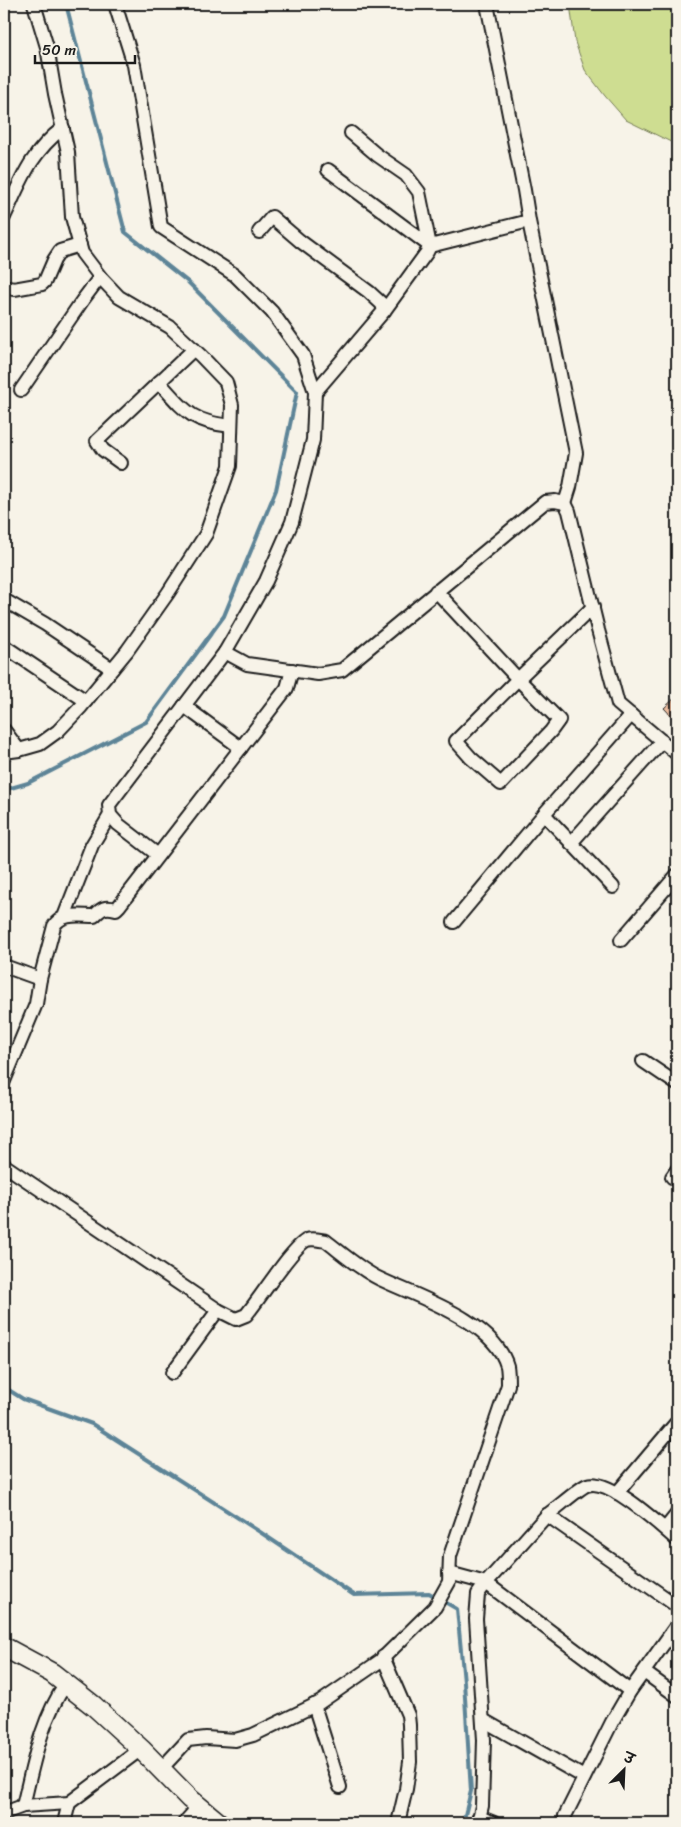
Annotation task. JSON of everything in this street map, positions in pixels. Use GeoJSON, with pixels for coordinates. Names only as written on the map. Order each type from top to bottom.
{"type":"FeatureCollection","features":[{"type":"Feature","properties":{"kind":"street"},"geometry":{"type":"LineString","coordinates":[[4,752],[40,744],[58,732],[112,669],[168,593],[206,534],[230,466],[232,426],[232,405],[226,382],[170,327],[119,297],[100,277],[82,253],[72,217],[68,152],[47,47],[34,4]]}},
{"type":"Feature","properties":{"kind":"street"},"geometry":{"type":"LineString","coordinates":[[115,4],[134,65],[161,227],[235,275],[272,312],[303,355],[315,392],[313,440],[292,522],[266,581],[225,652],[109,805],[110,815],[118,824],[158,855]]}},
{"type":"Feature","properties":{"kind":"street"},"geometry":{"type":"LineString","coordinates":[[487,4],[576,453],[565,504]]}},
{"type":"Feature","properties":{"kind":"street"},"geometry":{"type":"LineString","coordinates":[[4,217],[30,161],[48,139],[63,128]]}},
{"type":"Feature","properties":{"kind":"street"},"geometry":{"type":"LineString","coordinates":[[315,392],[384,311],[430,246],[419,192],[406,175],[351,134]]}},
{"type":"Feature","properties":{"kind":"street"},"geometry":{"type":"LineString","coordinates":[[328,170],[430,246]]}},
{"type":"Feature","properties":{"kind":"street"},"geometry":{"type":"LineString","coordinates":[[259,232],[272,217],[300,241],[369,292],[382,304],[384,311]]}},
{"type":"Feature","properties":{"kind":"street"},"geometry":{"type":"LineString","coordinates":[[430,246],[529,221]]}},
{"type":"Feature","properties":{"kind":"street"},"geometry":{"type":"LineString","coordinates":[[4,287],[14,289],[42,284],[60,251],[80,244]]}},
{"type":"Feature","properties":{"kind":"street"},"geometry":{"type":"LineString","coordinates":[[22,390],[100,277]]}},
{"type":"Feature","properties":{"kind":"street"},"geometry":{"type":"LineString","coordinates":[[121,463],[103,450],[97,440],[174,366],[194,350]]}},
{"type":"Feature","properties":{"kind":"street"},"geometry":{"type":"LineString","coordinates":[[159,382],[185,410],[197,419],[214,424],[232,426]]}},
{"type":"Feature","properties":{"kind":"street"},"geometry":{"type":"LineString","coordinates":[[225,652],[247,664],[318,674],[342,670],[545,502],[555,501],[565,504],[569,511],[618,704],[677,754]]}},
{"type":"Feature","properties":{"kind":"street"},"geometry":{"type":"LineString","coordinates":[[436,591],[518,679],[559,720],[501,784],[471,758],[456,741],[518,679],[592,607]]}},
{"type":"Feature","properties":{"kind":"street"},"geometry":{"type":"LineString","coordinates":[[4,600],[45,624],[112,669]]}},
{"type":"Feature","properties":{"kind":"street"},"geometry":{"type":"LineString","coordinates":[[4,646],[86,701]]}},
{"type":"Feature","properties":{"kind":"street"},"geometry":{"type":"LineString","coordinates":[[4,1081],[36,1004],[40,979],[54,926],[58,919],[94,916],[101,908],[116,909],[287,688],[292,670]]}},
{"type":"Feature","properties":{"kind":"street"},"geometry":{"type":"LineString","coordinates":[[184,706],[241,748]]}},
{"type":"Feature","properties":{"kind":"street"},"geometry":{"type":"LineString","coordinates":[[454,922],[544,814],[631,715]]}},
{"type":"Feature","properties":{"kind":"street"},"geometry":{"type":"LineString","coordinates":[[4,730],[19,750]]}},
{"type":"Feature","properties":{"kind":"street"},"geometry":{"type":"LineString","coordinates":[[572,843],[662,741]]}},
{"type":"Feature","properties":{"kind":"street"},"geometry":{"type":"LineString","coordinates":[[544,814],[613,887]]}},
{"type":"Feature","properties":{"kind":"street"},"geometry":{"type":"LineString","coordinates":[[64,917],[92,845],[110,815]]}},
{"type":"Feature","properties":{"kind":"street"},"geometry":{"type":"LineString","coordinates":[[621,940],[677,875]]}},
{"type":"Feature","properties":{"kind":"street"},"geometry":{"type":"LineString","coordinates":[[4,966],[40,979]]}},
{"type":"Feature","properties":{"kind":"street"},"geometry":{"type":"LineString","coordinates":[[643,1061],[677,1084]]}},
{"type":"Feature","properties":{"kind":"street"},"geometry":{"type":"LineString","coordinates":[[4,1165],[218,1310],[236,1319],[246,1315],[294,1252],[307,1240],[318,1239],[326,1241],[373,1275],[408,1290],[475,1325],[496,1344],[507,1366],[508,1385],[450,1556],[449,1577],[435,1607],[380,1661],[314,1705],[254,1735],[235,1740],[206,1738],[188,1740],[161,1769]]}},
{"type":"Feature","properties":{"kind":"street"},"geometry":{"type":"LineString","coordinates":[[172,1373],[218,1310]]}},
{"type":"Feature","properties":{"kind":"street"},"geometry":{"type":"LineString","coordinates":[[618,1493],[677,1422]]}},
{"type":"Feature","properties":{"kind":"street"},"geometry":{"type":"LineString","coordinates":[[494,1823],[479,1820],[482,1806],[484,1740],[476,1619],[478,1594],[547,1515],[587,1485],[599,1484],[627,1498],[677,1540]]}},
{"type":"Feature","properties":{"kind":"street"},"geometry":{"type":"LineString","coordinates":[[664,1529],[677,1514]]}},
{"type":"Feature","properties":{"kind":"street"},"geometry":{"type":"LineString","coordinates":[[547,1515],[677,1606]]}},
{"type":"Feature","properties":{"kind":"street"},"geometry":{"type":"LineString","coordinates":[[449,1577],[486,1583],[630,1692]]}},
{"type":"Feature","properties":{"kind":"street"},"geometry":{"type":"LineString","coordinates":[[565,1816],[630,1692],[677,1625]]}},
{"type":"Feature","properties":{"kind":"street"},"geometry":{"type":"LineString","coordinates":[[4,1647],[36,1663],[64,1687]]}},
{"type":"Feature","properties":{"kind":"street"},"geometry":{"type":"LineString","coordinates":[[4,1656],[64,1687],[94,1706],[137,1751],[193,1820]]}},
{"type":"Feature","properties":{"kind":"street"},"geometry":{"type":"LineString","coordinates":[[383,1658],[408,1715],[409,1725],[410,1762],[398,1823]]}},
{"type":"Feature","properties":{"kind":"street"},"geometry":{"type":"LineString","coordinates":[[644,1672],[677,1696]]}},
{"type":"Feature","properties":{"kind":"street"},"geometry":{"type":"LineString","coordinates":[[23,1806],[39,1744],[64,1687]]}},
{"type":"Feature","properties":{"kind":"street"},"geometry":{"type":"LineString","coordinates":[[314,1705],[340,1787]]}},
{"type":"Feature","properties":{"kind":"street"},"geometry":{"type":"LineString","coordinates":[[482,1720],[584,1777]]}},
{"type":"Feature","properties":{"kind":"street"},"geometry":{"type":"LineString","coordinates":[[137,1751],[161,1769],[190,1799],[220,1823]]}},
{"type":"Feature","properties":{"kind":"street"},"geometry":{"type":"LineString","coordinates":[[4,1813],[23,1806],[69,1803],[137,1751]]}},
{"type":"Feature","properties":{"kind":"street"},"geometry":{"type":"LineString","coordinates":[[64,1823],[69,1803]]}},
{"type":"Feature","properties":{"kind":"green space"},"geometry":{"type":"Polygon","coordinates":[[[570,4],[677,4],[677,145],[626,120],[585,70],[575,42],[570,4]]]}},
{"type":"Feature","properties":{"kind":"building"},"geometry":{"type":"Polygon","coordinates":[[[677,696],[677,722],[664,708],[677,696]]]}},
{"type":"Feature","properties":{"kind":"waterway"},"geometry":{"type":"LineString","coordinates":[[4,790],[28,783],[146,722],[224,616],[276,490],[297,392],[188,282],[125,232],[66,4]]}},
{"type":"Feature","properties":{"kind":"waterway"},"geometry":{"type":"LineString","coordinates":[[4,1387],[23,1399],[92,1424],[354,1595],[429,1593],[457,1609],[471,1791],[463,1823]]}}]}
